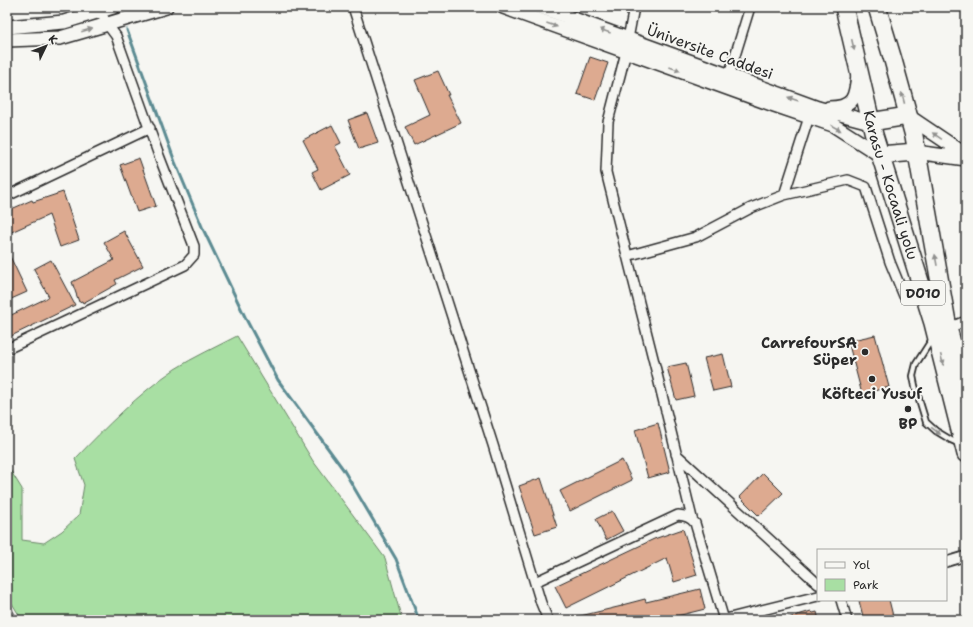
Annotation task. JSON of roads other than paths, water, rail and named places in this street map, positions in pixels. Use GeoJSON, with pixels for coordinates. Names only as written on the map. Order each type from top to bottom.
{"type":"FeatureCollection","features":[{"type":"Feature","properties":{"kind":"highway","name":"Karasu - Kocaali yolu"},"geometry":{"type":"LineString","coordinates":[[844,7],[870,122],[880,155],[942,331],[966,393]]}},
{"type":"Feature","properties":{"kind":"highway","name":"Karasu - Kocaali yolu"},"geometry":{"type":"LineString","coordinates":[[876,7],[894,60],[914,136],[942,331],[965,450]]}},
{"type":"Feature","properties":{"kind":"highway"},"geometry":{"type":"LineString","coordinates":[[870,122],[908,116]]}},
{"type":"Feature","properties":{"kind":"highway"},"geometry":{"type":"LineString","coordinates":[[880,155],[916,152]]}},
{"type":"Feature","properties":{"kind":"main road"},"geometry":{"type":"LineString","coordinates":[[7,27],[64,22],[99,9],[113,7]]}},
{"type":"Feature","properties":{"kind":"main road"},"geometry":{"type":"LineString","coordinates":[[7,40],[60,38],[107,24],[133,12],[166,7]]}},
{"type":"Feature","properties":{"kind":"main road"},"geometry":{"type":"LineString","coordinates":[[502,7],[627,45],[814,113],[880,155]]}},
{"type":"Feature","properties":{"kind":"main road","name":"Üniversite Caddesi"},"geometry":{"type":"LineString","coordinates":[[541,7],[627,45],[729,76],[814,113],[870,122]]}},
{"type":"Feature","properties":{"kind":"main road"},"geometry":{"type":"LineString","coordinates":[[814,113],[841,108],[849,103],[854,96],[858,68]]}},
{"type":"Feature","properties":{"kind":"main road"},"geometry":{"type":"LineString","coordinates":[[908,116],[966,155]]}},
{"type":"Feature","properties":{"kind":"main road"},"geometry":{"type":"LineString","coordinates":[[916,152],[966,159]]}},
{"type":"Feature","properties":{"kind":"street"},"geometry":{"type":"LineString","coordinates":[[353,7],[490,437],[541,603],[548,620]]}},
{"type":"Feature","properties":{"kind":"street"},"geometry":{"type":"LineString","coordinates":[[634,7],[627,45],[608,122],[606,172],[692,518],[695,523],[724,620],[817,596]]}},
{"type":"Feature","properties":{"kind":"street"},"geometry":{"type":"LineString","coordinates":[[729,76],[750,7]]}},
{"type":"Feature","properties":{"kind":"street"},"geometry":{"type":"LineString","coordinates":[[7,349],[185,265],[194,255],[194,246],[116,36],[107,24],[99,9]]}},
{"type":"Feature","properties":{"kind":"street"},"geometry":{"type":"LineString","coordinates":[[784,195],[814,113]]}},
{"type":"Feature","properties":{"kind":"street"},"geometry":{"type":"LineString","coordinates":[[7,196],[150,128]]}},
{"type":"Feature","properties":{"kind":"street"},"geometry":{"type":"LineString","coordinates":[[627,256],[696,237],[751,208],[784,195],[848,180],[866,187],[890,262],[904,296]]}},
{"type":"Feature","properties":{"kind":"street"},"geometry":{"type":"LineString","coordinates":[[942,331],[966,321]]}},
{"type":"Feature","properties":{"kind":"street"},"geometry":{"type":"LineString","coordinates":[[676,454],[817,583]]}},
{"type":"Feature","properties":{"kind":"street"},"geometry":{"type":"LineString","coordinates":[[535,582],[678,515],[692,518]]}},
{"type":"Feature","properties":{"kind":"street"},"geometry":{"type":"LineString","coordinates":[[947,562],[966,556]]}},
{"type":"Feature","properties":{"kind":"street"},"geometry":{"type":"LineString","coordinates":[[841,601],[847,620]]}},
{"type":"Feature","properties":{"kind":"street"},"geometry":{"type":"LineString","coordinates":[[7,612],[12,620]]}},
{"type":"Feature","properties":{"kind":"lane"},"geometry":{"type":"LineString","coordinates":[[942,331],[916,364],[914,376],[915,386],[926,422],[936,431],[965,450]]}},
{"type":"Feature","properties":{"kind":"waterway"},"geometry":{"type":"LineString","coordinates":[[127,30],[175,162],[203,229],[247,321],[278,380],[343,469],[396,559],[419,620]]}},
{"type":"Feature","properties":{"kind":"place","name":"CarrefourSA Süper"},"geometry":{"type":"Point","coordinates":[865,352]}},
{"type":"Feature","properties":{"kind":"place","name":"Köfteci Yusuf"},"geometry":{"type":"Point","coordinates":[872,379]}},
{"type":"Feature","properties":{"kind":"place","name":"BP"},"geometry":{"type":"Point","coordinates":[908,409]}}]}
